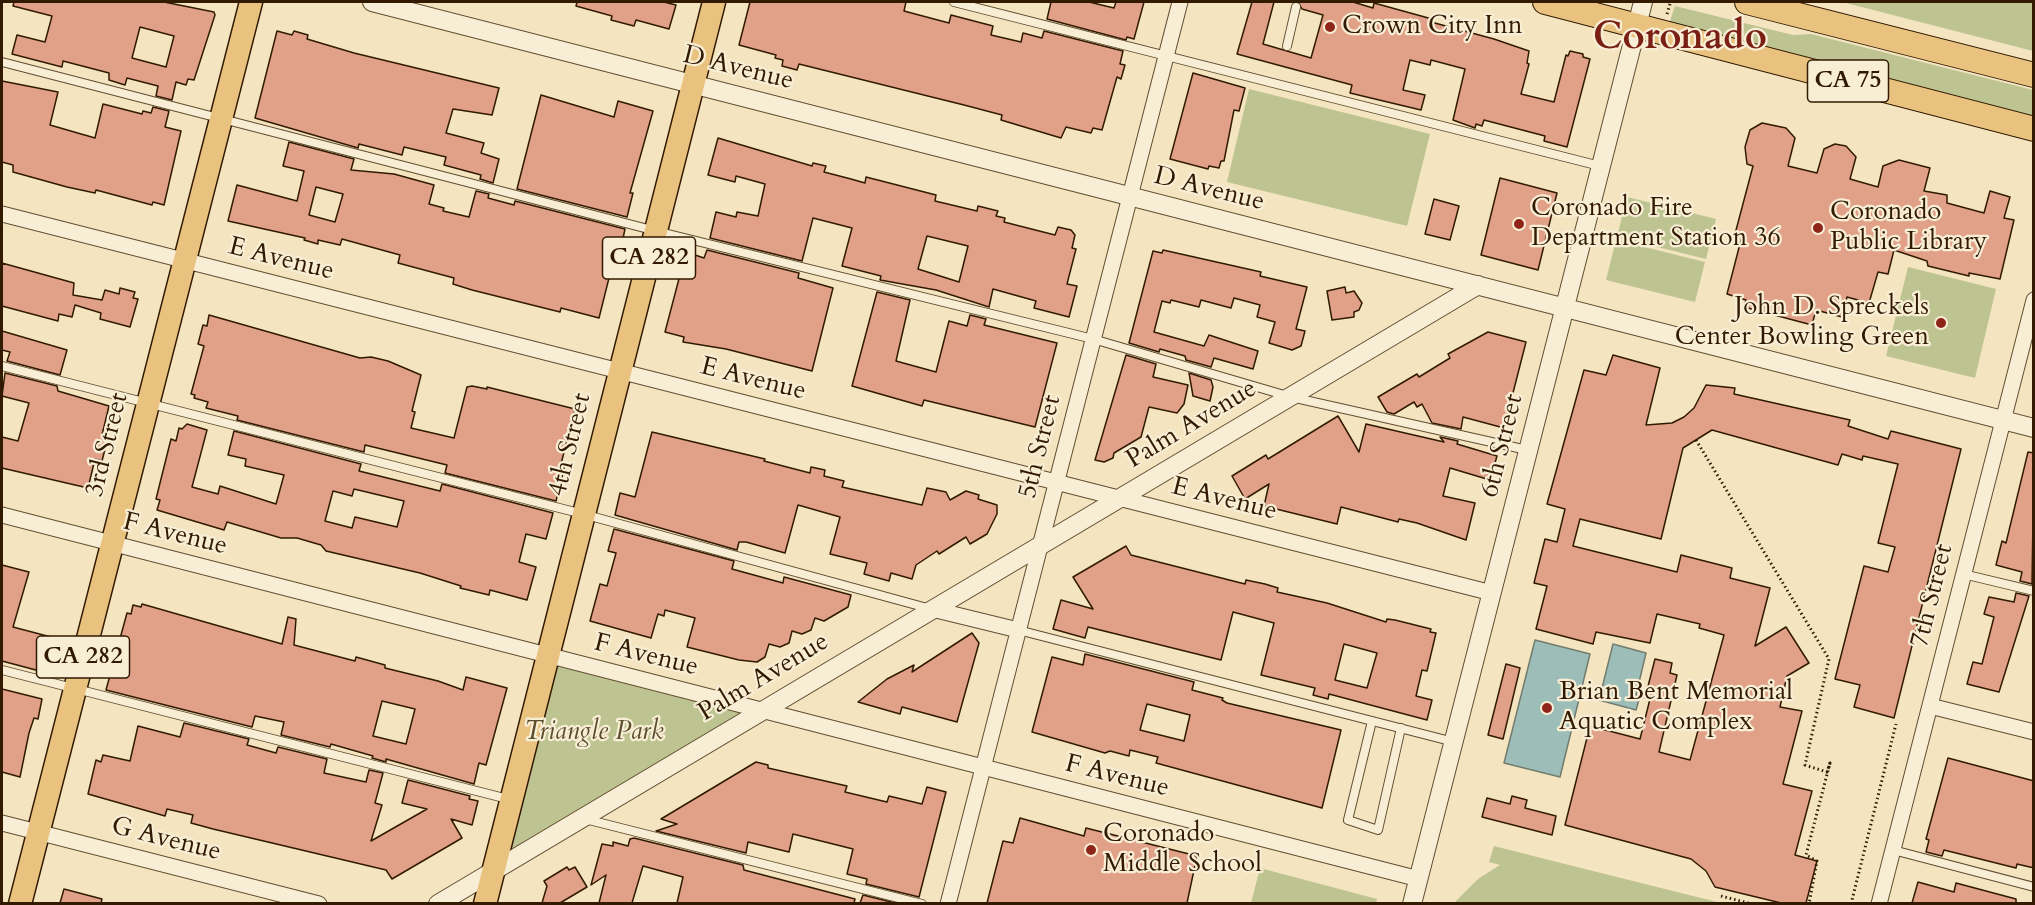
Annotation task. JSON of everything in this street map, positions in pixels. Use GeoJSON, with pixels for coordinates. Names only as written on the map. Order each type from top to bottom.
{"type":"FeatureCollection","features":[{"type":"Feature","properties":{"kind":"highway","name":"CA 75"},"geometry":{"type":"LineString","coordinates":[[1545,2],[2034,129]]}},
{"type":"Feature","properties":{"kind":"highway","name":"CA 75"},"geometry":{"type":"LineString","coordinates":[[1747,2],[2034,75]]}},
{"type":"Feature","properties":{"kind":"main road","name":"3rd Street"},"geometry":{"type":"LineString","coordinates":[[20,903],[251,2]]}},
{"type":"Feature","properties":{"kind":"main road","name":"4th Street"},"geometry":{"type":"LineString","coordinates":[[485,903],[496,868],[509,800],[714,2]]}},
{"type":"Feature","properties":{"kind":"street","name":"D Avenue"},"geometry":{"type":"LineString","coordinates":[[372,2],[2034,428]]}},
{"type":"Feature","properties":{"kind":"street","name":"5th Street"},"geometry":{"type":"LineString","coordinates":[[948,903],[1180,2]]}},
{"type":"Feature","properties":{"kind":"street","name":"6th Street"},"geometry":{"type":"LineString","coordinates":[[1412,903],[1643,2]]}},
{"type":"Feature","properties":{"kind":"street","name":"E Avenue"},"geometry":{"type":"LineString","coordinates":[[2,214],[1492,593]]}},
{"type":"Feature","properties":{"kind":"street","name":"Palm Avenue"},"geometry":{"type":"LineString","coordinates":[[438,903],[1478,285]]}},
{"type":"Feature","properties":{"kind":"street","name":"7th Street"},"geometry":{"type":"LineString","coordinates":[[1879,903],[2003,420],[2027,348],[2034,300]]}},
{"type":"Feature","properties":{"kind":"street","name":"F Avenue"},"geometry":{"type":"LineString","coordinates":[[2,516],[1419,879]]}},
{"type":"Feature","properties":{"kind":"street"},"geometry":{"type":"LineString","coordinates":[[932,609],[1018,630]]}},
{"type":"Feature","properties":{"kind":"street"},"geometry":{"type":"LineString","coordinates":[[1929,706],[2034,732]]}},
{"type":"Feature","properties":{"kind":"street","name":"G Avenue"},"geometry":{"type":"LineString","coordinates":[[2,823],[319,903]]}},
{"type":"Feature","properties":{"kind":"lane"},"geometry":{"type":"LineString","coordinates":[[954,2],[1601,167]]}},
{"type":"Feature","properties":{"kind":"lane"},"geometry":{"type":"LineString","coordinates":[[1287,46],[1296,7]]}},
{"type":"Feature","properties":{"kind":"lane"},"geometry":{"type":"LineString","coordinates":[[2,62],[656,231],[1093,339],[1291,397],[1528,450]]}},
{"type":"Feature","properties":{"kind":"lane"},"geometry":{"type":"LineString","coordinates":[[2,366],[583,514],[932,609]]}},
{"type":"Feature","properties":{"kind":"lane"},"geometry":{"type":"LineString","coordinates":[[1963,574],[2034,591]]}},
{"type":"Feature","properties":{"kind":"lane"},"geometry":{"type":"LineString","coordinates":[[1018,630],[1454,742]]}},
{"type":"Feature","properties":{"kind":"lane"},"geometry":{"type":"LineString","coordinates":[[2,670],[509,800]]}},
{"type":"Feature","properties":{"kind":"lane"},"geometry":{"type":"LineString","coordinates":[[1372,721],[1348,820],[1378,830],[1401,728]]}},
{"type":"Feature","properties":{"kind":"lane"},"geometry":{"type":"LineString","coordinates":[[581,818],[922,903]]}},
{"type":"Feature","properties":{"kind":"lane"},"geometry":{"type":"LineString","coordinates":[[1893,850],[2034,887]]}},
{"type":"Feature","properties":{"kind":"path"},"geometry":{"type":"LineString","coordinates":[[1696,440],[1829,659],[1805,765],[1827,772],[1830,763],[1806,855],[1817,861],[1809,903]]}},
{"type":"Feature","properties":{"kind":"path"},"geometry":{"type":"LineString","coordinates":[[1851,903],[1896,724]]}},
{"type":"Feature","properties":{"kind":"path"},"geometry":{"type":"LineString","coordinates":[[1720,896],[1752,903]]}},
{"type":"Feature","properties":{"kind":"green space"},"geometry":{"type":"Polygon","coordinates":[[[1842,2],[2033,2],[2033,51],[1842,2]]]}},
{"type":"Feature","properties":{"kind":"green space"},"geometry":{"type":"Polygon","coordinates":[[[1675,6],[1793,35],[1811,34],[2033,90],[2033,119],[1669,24],[1675,6]]]}},
{"type":"Feature","properties":{"kind":"green space"},"geometry":{"type":"Polygon","coordinates":[[[1249,89],[1430,134],[1407,226],[1227,182],[1249,89]]]}},
{"type":"Feature","properties":{"kind":"green space"},"geometry":{"type":"Polygon","coordinates":[[[1627,197],[1716,219],[1706,259],[1617,237],[1627,197]]]}},
{"type":"Feature","properties":{"kind":"green space"},"geometry":{"type":"Polygon","coordinates":[[[1616,240],[1705,262],[1695,302],[1606,280],[1616,240]]]}},
{"type":"Feature","properties":{"kind":"green space","name":"John D. Spreckels Center Bowling Green"},"geometry":{"type":"Polygon","coordinates":[[[1908,267],[1996,289],[1975,378],[1886,356],[1908,267]]]}},
{"type":"Feature","properties":{"kind":"green space","name":"Triangle Park"},"geometry":{"type":"Polygon","coordinates":[[[548,658],[757,709],[495,864],[548,658]]]}},
{"type":"Feature","properties":{"kind":"green space"},"geometry":{"type":"Polygon","coordinates":[[[1494,846],[1721,903],[1454,903],[1478,879],[1500,865],[1489,862],[1494,846]]]}},
{"type":"Feature","properties":{"kind":"green space"},"geometry":{"type":"Polygon","coordinates":[[[1260,868],[1377,899],[1376,903],[1251,903],[1260,868]]]}},
{"type":"Feature","properties":{"kind":"water","name":"Brian Bent Memorial Aquatic Complex"},"geometry":{"type":"Polygon","coordinates":[[[1535,640],[1590,654],[1560,777],[1504,763],[1535,640]]]}},
{"type":"Feature","properties":{"kind":"water","name":"Brian Bent Memorial Aquatic Complex"},"geometry":{"type":"Polygon","coordinates":[[[1613,644],[1646,653],[1636,695],[1640,696],[1636,710],[1599,700],[1613,644]]]}},
{"type":"Feature","properties":{"kind":"building"},"geometry":{"type":"Polygon","coordinates":[[[14,2],[164,2],[214,12],[215,15],[194,80],[188,79],[186,85],[176,82],[172,100],[156,96],[158,86],[127,78],[125,85],[109,80],[109,73],[63,61],[62,67],[12,54],[17,35],[45,42],[52,16],[13,6],[14,2]],[[140,27],[132,58],[166,67],[174,36],[140,27]]]}},
{"type":"Feature","properties":{"kind":"building"},"geometry":{"type":"Polygon","coordinates":[[[577,2],[664,2],[676,5],[669,29],[636,20],[634,26],[611,20],[612,16],[576,6],[577,2]]]}},
{"type":"Feature","properties":{"kind":"building"},"geometry":{"type":"Polygon","coordinates":[[[750,2],[906,2],[904,11],[949,23],[951,15],[993,26],[991,35],[1021,42],[1023,33],[1042,38],[1044,31],[1123,51],[1120,64],[1125,65],[1121,79],[1117,77],[1102,130],[1093,128],[1091,133],[1066,127],[1061,138],[1001,120],[1002,115],[964,105],[799,64],[797,70],[782,66],[783,60],[775,58],[776,55],[739,45],[750,2]]]}},
{"type":"Feature","properties":{"kind":"building"},"geometry":{"type":"Polygon","coordinates":[[[1051,2],[1089,2],[1114,8],[1116,2],[1144,2],[1134,39],[1127,37],[1126,40],[1047,19],[1051,2]]]}},
{"type":"Feature","properties":{"kind":"building"},"geometry":{"type":"Polygon","coordinates":[[[1252,2],[1274,2],[1263,44],[1311,58],[1323,15],[1302,9],[1298,2],[1353,2],[1373,8],[1374,3],[1432,19],[1431,22],[1494,39],[1529,51],[1527,63],[1529,64],[1521,94],[1554,102],[1566,55],[1568,56],[1570,51],[1583,54],[1583,57],[1590,59],[1567,147],[1544,141],[1545,136],[1484,120],[1482,126],[1476,124],[1475,128],[1453,120],[1465,69],[1431,60],[1430,65],[1410,60],[1403,90],[1425,95],[1421,110],[1350,93],[1352,85],[1237,54],[1252,2]]]}},
{"type":"Feature","properties":{"kind":"building"},"geometry":{"type":"Polygon","coordinates":[[[277,31],[292,35],[294,31],[308,35],[307,39],[354,53],[499,88],[492,115],[453,109],[446,133],[484,143],[481,153],[499,159],[493,183],[480,179],[481,175],[444,165],[446,157],[404,147],[402,155],[359,144],[358,148],[255,118],[277,31]]]}},
{"type":"Feature","properties":{"kind":"building"},"geometry":{"type":"Polygon","coordinates":[[[1193,73],[1245,88],[1239,111],[1234,110],[1224,161],[1221,161],[1219,168],[1209,166],[1208,169],[1170,159],[1193,73]]]}},
{"type":"Feature","properties":{"kind":"building"},"geometry":{"type":"Polygon","coordinates":[[[2,81],[58,92],[50,125],[95,138],[103,104],[142,114],[143,111],[151,113],[153,107],[169,111],[165,127],[181,131],[164,205],[153,202],[152,205],[96,190],[95,193],[67,187],[13,172],[13,165],[2,162],[2,81]]]}},
{"type":"Feature","properties":{"kind":"building"},"geometry":{"type":"Polygon","coordinates":[[[541,95],[614,117],[618,101],[653,111],[630,193],[633,193],[627,217],[517,189],[541,95]]]}},
{"type":"Feature","properties":{"kind":"building","name":"Coronado Public Library"},"geometry":{"type":"Polygon","coordinates":[[[1762,123],[1786,128],[1795,138],[1788,166],[1817,173],[1824,149],[1835,144],[1846,146],[1856,157],[1850,179],[1878,187],[1883,166],[1899,160],[1930,168],[1924,191],[1947,195],[1947,203],[1984,213],[1990,191],[2010,197],[2004,218],[2014,220],[2000,279],[1969,273],[1969,276],[1928,266],[1927,261],[1894,250],[1888,274],[1878,272],[1869,303],[1847,297],[1842,317],[1816,310],[1812,325],[1744,307],[1746,300],[1727,294],[1742,236],[1735,234],[1753,166],[1747,164],[1745,147],[1750,130],[1762,123]]]}},
{"type":"Feature","properties":{"kind":"building"},"geometry":{"type":"Polygon","coordinates":[[[718,138],[812,166],[813,163],[826,166],[824,172],[865,183],[866,177],[936,195],[935,201],[977,211],[978,206],[998,211],[996,216],[1005,218],[1004,222],[1055,235],[1058,227],[1071,230],[1075,235],[1072,248],[1076,249],[1067,284],[1077,286],[1069,317],[1034,308],[1036,301],[993,289],[989,307],[936,290],[880,280],[881,276],[842,266],[852,228],[813,218],[802,261],[710,238],[716,212],[736,217],[737,212],[758,216],[765,184],[736,176],[735,182],[708,175],[718,138]],[[927,236],[918,269],[959,282],[968,246],[927,236]]]}},
{"type":"Feature","properties":{"kind":"building"},"geometry":{"type":"Polygon","coordinates":[[[289,142],[354,159],[351,170],[394,174],[434,185],[429,204],[444,208],[443,211],[469,217],[476,191],[489,194],[488,198],[514,205],[515,201],[625,229],[616,271],[611,270],[599,318],[561,308],[560,312],[472,290],[453,284],[454,278],[398,263],[400,255],[342,239],[340,245],[318,240],[318,244],[304,240],[305,238],[228,221],[237,185],[297,201],[304,171],[283,166],[289,142]],[[316,187],[309,215],[335,222],[343,194],[316,187]]]}},
{"type":"Feature","properties":{"kind":"building","name":"Coronado Fire Department Station 36"},"geometry":{"type":"Polygon","coordinates":[[[1500,178],[1557,193],[1538,270],[1481,255],[1500,178]]]}},
{"type":"Feature","properties":{"kind":"building"},"geometry":{"type":"Polygon","coordinates":[[[1434,199],[1459,206],[1450,240],[1425,234],[1434,199]]]}},
{"type":"Feature","properties":{"kind":"building"},"geometry":{"type":"Polygon","coordinates":[[[707,250],[799,273],[798,278],[833,288],[812,371],[726,349],[683,342],[684,337],[665,332],[686,252],[704,258],[707,250]]]}},
{"type":"Feature","properties":{"kind":"building"},"geometry":{"type":"Polygon","coordinates":[[[1163,250],[1261,272],[1260,276],[1307,287],[1296,329],[1305,331],[1301,346],[1292,350],[1269,343],[1275,322],[1257,317],[1260,305],[1234,298],[1231,308],[1201,300],[1199,307],[1171,300],[1170,303],[1162,301],[1154,332],[1204,346],[1209,335],[1258,351],[1253,369],[1214,358],[1211,367],[1186,360],[1185,356],[1160,349],[1159,352],[1129,343],[1153,251],[1162,253],[1163,250]]]}},
{"type":"Feature","properties":{"kind":"building"},"geometry":{"type":"Polygon","coordinates":[[[2,263],[74,283],[73,295],[102,300],[105,290],[119,294],[120,288],[135,292],[133,298],[138,299],[130,327],[100,319],[101,313],[75,305],[72,317],[59,314],[58,321],[2,306],[2,263]]]}},
{"type":"Feature","properties":{"kind":"building"},"geometry":{"type":"Polygon","coordinates":[[[1345,287],[1346,293],[1354,291],[1362,303],[1359,310],[1354,312],[1354,317],[1332,320],[1327,291],[1345,287]]]}},
{"type":"Feature","properties":{"kind":"building"},"geometry":{"type":"Polygon","coordinates":[[[877,292],[910,300],[896,361],[936,372],[949,321],[967,326],[970,315],[986,319],[984,325],[1057,343],[1035,427],[924,400],[922,406],[852,386],[877,292]]]}},
{"type":"Feature","properties":{"kind":"building"},"geometry":{"type":"Polygon","coordinates":[[[209,315],[360,358],[371,357],[388,361],[421,375],[412,411],[415,412],[411,428],[454,438],[467,387],[472,386],[487,389],[487,387],[575,409],[561,464],[565,465],[556,501],[445,473],[447,465],[365,445],[364,452],[237,420],[238,416],[206,408],[208,402],[194,398],[195,395],[191,394],[204,346],[198,344],[203,325],[207,326],[209,315]]]}},
{"type":"Feature","properties":{"kind":"building"},"geometry":{"type":"Polygon","coordinates":[[[2,331],[67,350],[60,375],[7,361],[10,352],[2,350],[2,331]]]}},
{"type":"Feature","properties":{"kind":"building"},"geometry":{"type":"Polygon","coordinates":[[[1488,332],[1526,342],[1504,428],[1463,417],[1461,429],[1432,423],[1422,404],[1417,407],[1414,402],[1394,414],[1387,412],[1378,397],[1417,374],[1419,377],[1450,358],[1448,354],[1488,332]]]}},
{"type":"Feature","properties":{"kind":"building"},"geometry":{"type":"Polygon","coordinates":[[[1126,355],[1156,364],[1153,377],[1188,385],[1184,404],[1177,413],[1149,407],[1141,437],[1114,453],[1113,458],[1104,462],[1095,460],[1126,355]]]}},
{"type":"Feature","properties":{"kind":"building"},"geometry":{"type":"Polygon","coordinates":[[[1613,355],[1660,368],[1646,425],[1672,423],[1684,417],[1694,408],[1706,385],[1735,388],[1734,394],[1850,420],[1848,426],[1888,439],[1891,431],[1961,449],[1894,718],[1854,707],[1860,685],[1835,679],[1864,566],[1888,572],[1895,547],[1878,543],[1898,464],[1863,456],[1862,460],[1842,454],[1838,465],[1712,430],[1683,448],[1661,539],[1580,519],[1573,546],[1677,572],[1681,555],[1732,568],[1730,578],[1770,588],[1755,646],[1786,627],[1809,663],[1787,676],[1780,707],[1802,711],[1783,784],[1812,791],[1795,855],[1817,861],[1806,903],[1781,903],[1715,887],[1706,871],[1691,859],[1565,825],[1590,726],[1640,739],[1650,699],[1645,698],[1655,659],[1672,663],[1670,673],[1677,675],[1659,752],[1690,760],[1724,635],[1699,628],[1700,624],[1657,614],[1650,643],[1596,632],[1593,644],[1536,629],[1547,586],[1534,583],[1545,539],[1557,542],[1565,509],[1547,504],[1584,370],[1606,375],[1613,355]]]}},
{"type":"Feature","properties":{"kind":"building"},"geometry":{"type":"Polygon","coordinates":[[[5,373],[57,386],[58,391],[109,406],[102,435],[108,437],[102,461],[95,459],[88,488],[2,468],[2,437],[18,441],[29,403],[2,396],[5,373]]]}},
{"type":"Feature","properties":{"kind":"building"},"geometry":{"type":"Polygon","coordinates":[[[1189,373],[1211,380],[1213,387],[1210,401],[1193,396],[1189,373]]]}},
{"type":"Feature","properties":{"kind":"building"},"geometry":{"type":"Polygon","coordinates":[[[1338,416],[1359,452],[1366,424],[1444,442],[1440,437],[1458,441],[1457,444],[1497,456],[1490,480],[1450,468],[1443,496],[1475,503],[1466,540],[1417,523],[1399,519],[1398,522],[1341,507],[1337,524],[1264,506],[1269,484],[1245,499],[1232,476],[1266,455],[1268,459],[1338,416]]]}},
{"type":"Feature","properties":{"kind":"building"},"geometry":{"type":"Polygon","coordinates":[[[187,424],[207,430],[192,487],[218,494],[220,486],[276,504],[284,475],[245,466],[246,459],[228,455],[234,431],[361,464],[359,471],[440,491],[442,484],[553,513],[546,539],[526,534],[519,562],[536,567],[527,600],[490,590],[489,595],[460,588],[461,586],[420,573],[326,551],[321,545],[297,538],[281,538],[227,522],[224,530],[157,510],[160,500],[156,499],[171,439],[176,441],[179,428],[182,429],[187,424]],[[354,489],[352,496],[333,491],[325,521],[352,528],[355,517],[397,527],[404,501],[354,489]]]}},
{"type":"Feature","properties":{"kind":"building"},"geometry":{"type":"Polygon","coordinates":[[[652,432],[765,459],[764,461],[810,473],[811,467],[825,470],[824,476],[844,481],[842,487],[922,505],[927,488],[946,492],[950,500],[966,491],[979,495],[978,499],[997,505],[997,514],[987,534],[970,544],[966,537],[939,554],[937,551],[916,565],[912,579],[891,573],[889,581],[864,574],[867,563],[830,554],[840,517],[798,505],[785,553],[746,542],[739,542],[737,550],[615,515],[620,493],[635,497],[652,432]]]}},
{"type":"Feature","properties":{"kind":"building"},"geometry":{"type":"Polygon","coordinates":[[[2028,452],[2034,453],[2032,584],[2020,581],[2022,572],[1996,565],[2002,541],[2006,543],[2028,452]]]}},
{"type":"Feature","properties":{"kind":"building"},"geometry":{"type":"Polygon","coordinates":[[[614,529],[734,561],[732,569],[783,583],[784,577],[851,595],[848,607],[824,621],[815,618],[811,630],[802,634],[792,631],[789,643],[780,647],[769,644],[765,657],[757,662],[739,660],[687,647],[695,618],[665,610],[664,616],[658,614],[651,638],[590,621],[600,584],[607,586],[616,553],[608,551],[614,529]]]}},
{"type":"Feature","properties":{"kind":"building"},"geometry":{"type":"Polygon","coordinates":[[[1126,546],[1131,555],[1245,584],[1246,580],[1265,584],[1278,588],[1277,592],[1327,603],[1386,622],[1387,619],[1395,620],[1431,629],[1430,632],[1436,633],[1427,671],[1422,670],[1416,696],[1432,700],[1427,720],[1329,694],[1328,699],[1313,695],[1315,688],[1261,675],[1274,623],[1233,612],[1221,660],[1088,627],[1085,638],[1053,629],[1061,600],[1093,609],[1073,577],[1126,546]],[[1344,644],[1335,680],[1367,688],[1377,653],[1344,644]]]}},
{"type":"Feature","properties":{"kind":"building"},"geometry":{"type":"Polygon","coordinates":[[[2,565],[29,572],[13,627],[51,637],[50,644],[54,645],[47,673],[2,661],[2,565]]]}},
{"type":"Feature","properties":{"kind":"building"},"geometry":{"type":"Polygon","coordinates":[[[2016,593],[2029,596],[1999,692],[1967,684],[1973,662],[1982,664],[1994,617],[1984,614],[1989,597],[2014,602],[2016,593]]]}},
{"type":"Feature","properties":{"kind":"building"},"geometry":{"type":"Polygon","coordinates":[[[142,604],[282,644],[288,617],[296,619],[294,645],[355,661],[356,657],[385,665],[385,668],[438,681],[463,690],[466,677],[507,688],[486,765],[479,763],[474,784],[386,759],[386,762],[331,744],[330,747],[281,735],[284,722],[255,716],[252,727],[106,690],[127,613],[131,614],[133,605],[141,607],[142,604]],[[382,701],[373,736],[406,744],[415,709],[382,701]]]}},
{"type":"Feature","properties":{"kind":"building"},"geometry":{"type":"Polygon","coordinates":[[[972,633],[979,643],[957,722],[902,707],[900,714],[858,702],[887,679],[914,665],[912,672],[972,633]]]}},
{"type":"Feature","properties":{"kind":"building"},"geometry":{"type":"Polygon","coordinates":[[[1085,654],[1194,682],[1192,690],[1223,698],[1222,700],[1227,703],[1341,730],[1322,808],[1156,763],[1158,757],[1130,750],[1129,756],[1110,751],[1105,753],[1032,732],[1052,657],[1083,665],[1085,654]],[[1147,704],[1140,730],[1184,741],[1190,715],[1147,704]]]}},
{"type":"Feature","properties":{"kind":"building"},"geometry":{"type":"Polygon","coordinates":[[[1506,664],[1520,668],[1503,739],[1488,735],[1506,664]]]}},
{"type":"Feature","properties":{"kind":"building"},"geometry":{"type":"Polygon","coordinates":[[[2,689],[42,699],[38,719],[34,718],[29,733],[20,777],[2,772],[2,689]]]}},
{"type":"Feature","properties":{"kind":"building"},"geometry":{"type":"Polygon","coordinates":[[[184,723],[249,739],[247,745],[276,753],[278,747],[327,759],[324,773],[366,782],[369,770],[383,773],[375,803],[382,805],[371,841],[427,809],[402,803],[408,780],[470,796],[469,799],[478,801],[472,825],[451,819],[462,838],[392,879],[386,870],[191,823],[193,815],[167,809],[165,816],[88,794],[96,760],[101,762],[103,755],[130,761],[138,726],[180,737],[184,723]]]}},
{"type":"Feature","properties":{"kind":"building"},"geometry":{"type":"Polygon","coordinates":[[[1948,758],[2034,781],[2034,868],[2017,864],[2016,868],[1944,850],[1942,856],[1926,852],[1929,840],[1926,839],[1948,758]]]}},
{"type":"Feature","properties":{"kind":"building"},"geometry":{"type":"Polygon","coordinates":[[[756,762],[768,765],[768,768],[847,786],[845,792],[887,802],[889,796],[922,804],[927,787],[946,792],[919,897],[866,884],[867,879],[847,874],[853,849],[793,834],[789,852],[748,842],[746,853],[656,831],[677,824],[661,819],[756,762]]]}},
{"type":"Feature","properties":{"kind":"building"},"geometry":{"type":"Polygon","coordinates":[[[1512,796],[1527,800],[1525,808],[1556,816],[1552,835],[1482,817],[1487,798],[1510,804],[1512,796]]]}},
{"type":"Feature","properties":{"kind":"building","name":"Coronado Middle School"},"geometry":{"type":"Polygon","coordinates":[[[1020,818],[1084,836],[1086,828],[1197,856],[1187,903],[987,903],[1003,841],[1013,843],[1020,818]]]}},
{"type":"Feature","properties":{"kind":"building"},"geometry":{"type":"Polygon","coordinates":[[[634,838],[743,865],[744,870],[855,899],[854,903],[677,903],[683,877],[643,866],[632,903],[599,903],[606,875],[591,885],[602,844],[613,846],[613,842],[628,846],[630,839],[634,838]]]}},
{"type":"Feature","properties":{"kind":"building"},"geometry":{"type":"Polygon","coordinates":[[[567,867],[569,870],[575,867],[587,887],[560,903],[542,903],[547,886],[544,881],[567,867]]]}},
{"type":"Feature","properties":{"kind":"building"},"geometry":{"type":"Polygon","coordinates":[[[1918,882],[1954,892],[1956,883],[2016,899],[2016,903],[1912,903],[1918,882]]]}},
{"type":"Feature","properties":{"kind":"building"},"geometry":{"type":"Polygon","coordinates":[[[64,889],[102,899],[101,903],[60,903],[64,889]]]}},
{"type":"Feature","properties":{"kind":"building"},"geometry":{"type":"Polygon","coordinates":[[[863,895],[895,903],[860,903],[863,895]]]}},
{"type":"Feature","properties":{"kind":"place","name":"Crown City Inn"},"geometry":{"type":"Point","coordinates":[1330,27]}},
{"type":"Feature","properties":{"kind":"place","name":"Coronado Fire Department Station 36"},"geometry":{"type":"Point","coordinates":[1519,224]}},
{"type":"Feature","properties":{"kind":"place","name":"Coronado Public Library"},"geometry":{"type":"Point","coordinates":[1818,228]}},
{"type":"Feature","properties":{"kind":"place","name":"John D. Spreckels Center Bowling Green"},"geometry":{"type":"Point","coordinates":[1941,323]}},
{"type":"Feature","properties":{"kind":"place","name":"Brian Bent Memorial Aquatic Complex"},"geometry":{"type":"Point","coordinates":[1547,708]}},
{"type":"Feature","properties":{"kind":"place","name":"Coronado Middle School"},"geometry":{"type":"Point","coordinates":[1091,850]}},
{"type":"Feature","properties":{"kind":"district","name":"Coronado"},"geometry":{"type":"Point","coordinates":[1680,39]}}]}
